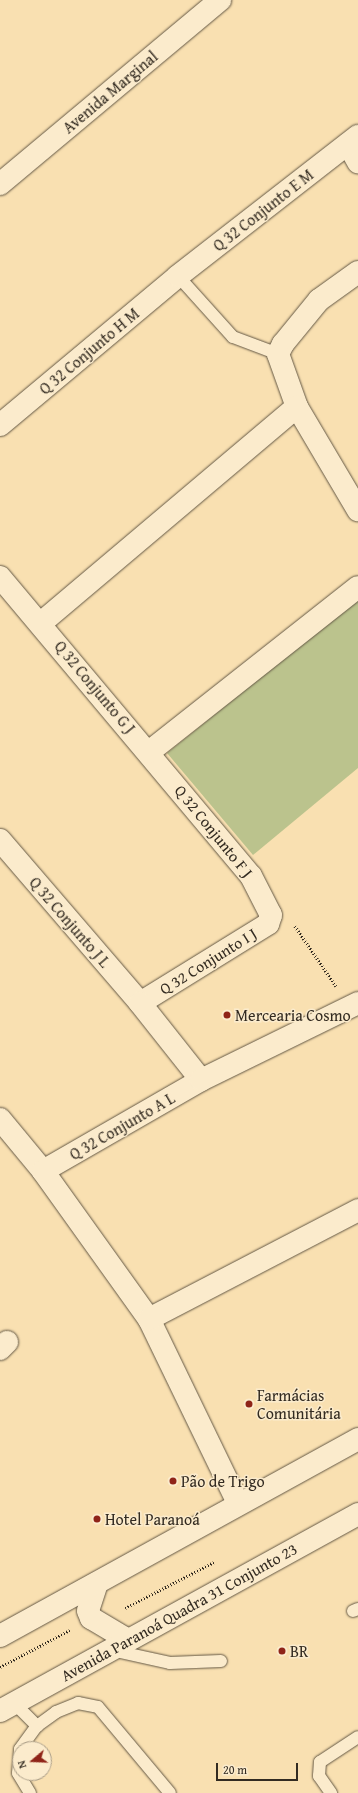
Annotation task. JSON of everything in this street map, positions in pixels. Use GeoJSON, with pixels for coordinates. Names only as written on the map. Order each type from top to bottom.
{"type":"FeatureCollection","features":[{"type":"Feature","properties":{"kind":"street","name":"Avenida Marginal"},"geometry":{"type":"LineString","coordinates":[[0,184],[220,0]]}},
{"type":"Feature","properties":{"kind":"street","name":"Q 32 Conjunto E M"},"geometry":{"type":"LineString","coordinates":[[178,276],[355,148]]}},
{"type":"Feature","properties":{"kind":"street"},"geometry":{"type":"LineString","coordinates":[[358,272],[319,300],[283,344],[278,354],[297,407],[358,510]]}},
{"type":"Feature","properties":{"kind":"street","name":"Q 32 Conjunto H M"},"geometry":{"type":"LineString","coordinates":[[0,426],[178,276]]}},
{"type":"Feature","properties":{"kind":"street"},"geometry":{"type":"LineString","coordinates":[[41,623],[297,407]]}},
{"type":"Feature","properties":{"kind":"street","name":"Q 32 Conjunto G J"},"geometry":{"type":"LineString","coordinates":[[0,577],[41,623],[149,752]]}},
{"type":"Feature","properties":{"kind":"street"},"geometry":{"type":"LineString","coordinates":[[149,752],[358,587]]}},
{"type":"Feature","properties":{"kind":"street","name":"Q 32 Conjunto F J"},"geometry":{"type":"LineString","coordinates":[[149,752],[251,876],[271,915]]}},
{"type":"Feature","properties":{"kind":"street","name":"Q 32 Conjunto J L"},"geometry":{"type":"LineString","coordinates":[[0,840],[140,1003],[201,1080]]}},
{"type":"Feature","properties":{"kind":"street","name":"Q 32 Conjunto I J"},"geometry":{"type":"LineString","coordinates":[[140,1003],[268,924],[271,915]]}},
{"type":"Feature","properties":{"kind":"street","name":"Q 32 Conjunto A L"},"geometry":{"type":"LineString","coordinates":[[43,1171],[201,1080],[357,1004]]}},
{"type":"Feature","properties":{"kind":"street"},"geometry":{"type":"LineString","coordinates":[[0,1119],[43,1171],[150,1318],[238,1503]]}},
{"type":"Feature","properties":{"kind":"street"},"geometry":{"type":"LineString","coordinates":[[150,1318],[358,1210]]}},
{"type":"Feature","properties":{"kind":"street"},"geometry":{"type":"LineString","coordinates":[[0,1636],[97,1584],[238,1503],[358,1438]]}},
{"type":"Feature","properties":{"kind":"street","name":"Avenida Paranoá Quadra 31 Conjunto 23"},"geometry":{"type":"LineString","coordinates":[[7,1707],[358,1514]]}},
{"type":"Feature","properties":{"kind":"street"},"geometry":{"type":"LineString","coordinates":[[97,1584],[88,1611],[90,1618],[128,1640]]}},
{"type":"Feature","properties":{"kind":"lane"},"geometry":{"type":"LineString","coordinates":[[178,276],[233,337],[278,354]]}},
{"type":"Feature","properties":{"kind":"lane"},"geometry":{"type":"LineString","coordinates":[[110,1650],[170,1663],[221,1661]]}},
{"type":"Feature","properties":{"kind":"lane"},"geometry":{"type":"LineString","coordinates":[[30,1793],[20,1777],[17,1757],[20,1749],[37,1726],[56,1712],[73,1704],[89,1704],[98,1707],[170,1793]]}},
{"type":"Feature","properties":{"kind":"lane"},"geometry":{"type":"LineString","coordinates":[[7,1707],[37,1726]]}},
{"type":"Feature","properties":{"kind":"lane"},"geometry":{"type":"LineString","coordinates":[[331,1793],[319,1776],[320,1762],[358,1737]]}},
{"type":"Feature","properties":{"kind":"path"},"geometry":{"type":"LineString","coordinates":[[271,915],[294,924],[328,978],[357,1004]]}},
{"type":"Feature","properties":{"kind":"path"},"geometry":{"type":"LineString","coordinates":[[0,1667],[90,1618],[122,1609],[219,1559]]}},
{"type":"Feature","properties":{"kind":"green space"},"geometry":{"type":"Polygon","coordinates":[[[358,599],[358,768],[253,855],[167,753],[358,599]]]}},
{"type":"Feature","properties":{"kind":"place","name":"Mercearia Cosmo"},"geometry":{"type":"Point","coordinates":[227,1015]}},
{"type":"Feature","properties":{"kind":"place","name":"Farmácias Comunitária"},"geometry":{"type":"Point","coordinates":[249,1404]}},
{"type":"Feature","properties":{"kind":"place","name":"Pão de Trigo"},"geometry":{"type":"Point","coordinates":[173,1481]}},
{"type":"Feature","properties":{"kind":"place","name":"Hotel Paranoá"},"geometry":{"type":"Point","coordinates":[97,1519]}},
{"type":"Feature","properties":{"kind":"place","name":"BR"},"geometry":{"type":"Point","coordinates":[282,1651]}}]}
